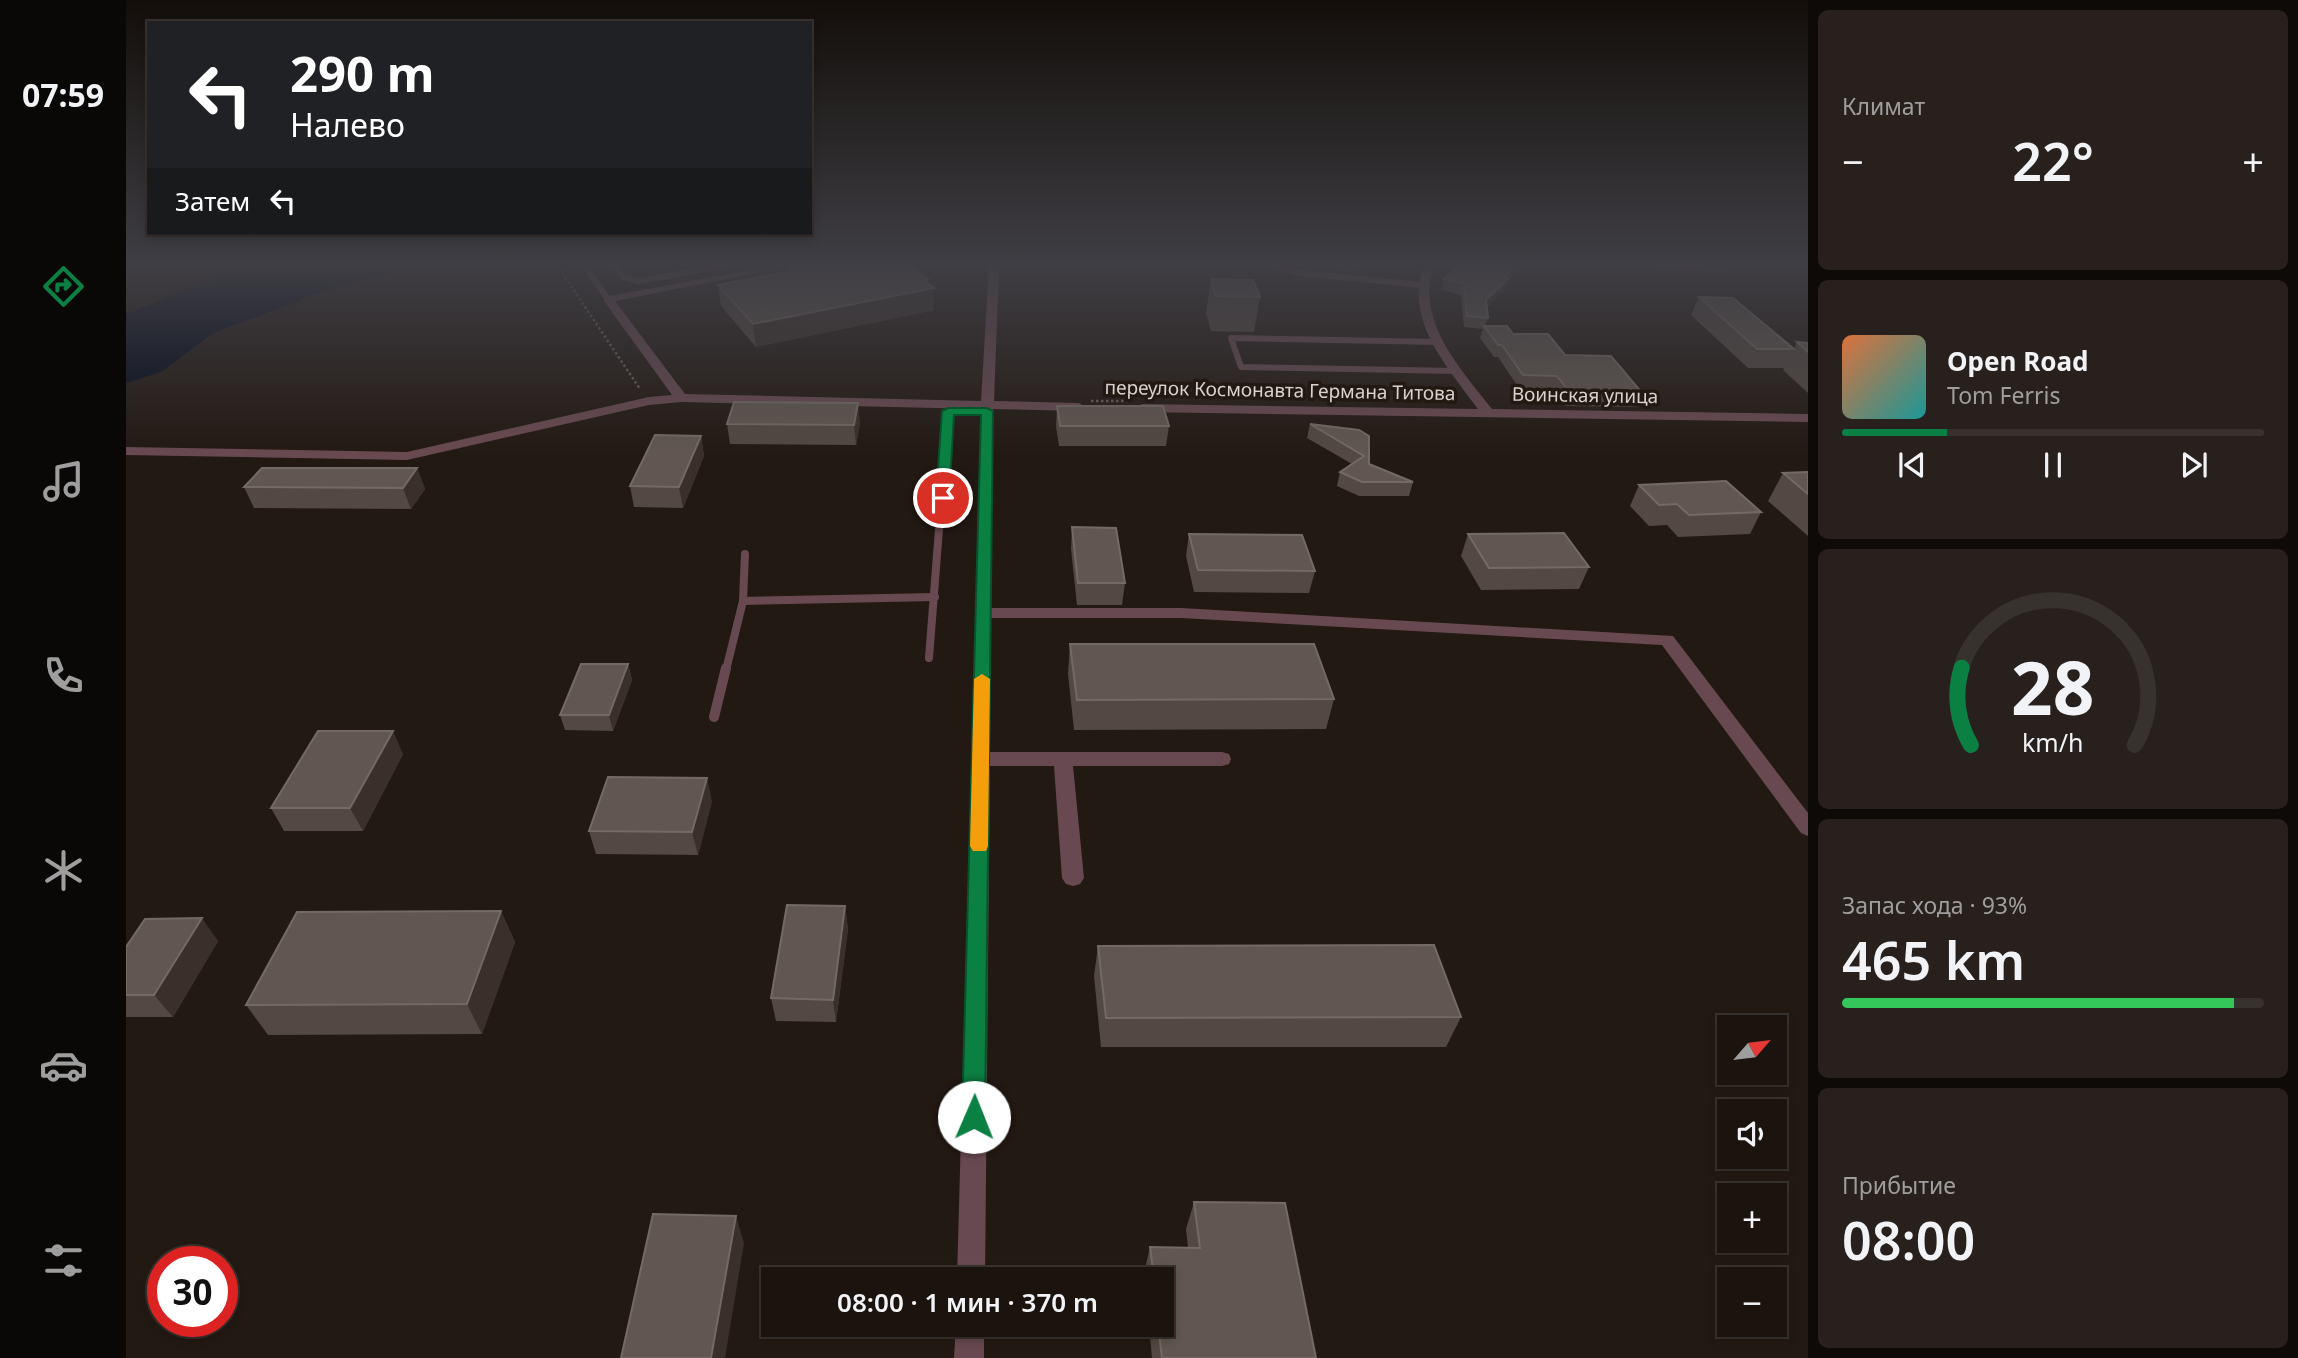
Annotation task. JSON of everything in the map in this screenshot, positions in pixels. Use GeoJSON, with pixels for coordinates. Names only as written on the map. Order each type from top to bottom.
{"type":"FeatureCollection","features":[{"type":"Feature","properties":{"kind":"street"},"geometry":{"type":"LineString","coordinates":[[630,328],[681,398]]}},
{"type":"Feature","properties":{"kind":"street"},"geometry":{"type":"LineString","coordinates":[[971,1267],[983,613],[991,328]]}},
{"type":"Feature","properties":{"kind":"street","name":"Воинская улица"},"geometry":{"type":"LineString","coordinates":[[1433,328],[1457,371],[1488,413],[1808,418]]}},
{"type":"Feature","properties":{"kind":"street","name":"переулок Космонавта Германа Титова"},"geometry":{"type":"LineString","coordinates":[[126,451],[407,456],[649,401],[681,398],[988,408],[1088,404]]}},
{"type":"Feature","properties":{"kind":"street","name":"переулок Космонавта Германа Титова"},"geometry":{"type":"LineString","coordinates":[[1122,407],[1488,413]]}},
{"type":"Feature","properties":{"kind":"street"},"geometry":{"type":"LineString","coordinates":[[983,613],[1181,613],[1667,640],[1808,828]]}},
{"type":"Feature","properties":{"kind":"street"},"geometry":{"type":"LineString","coordinates":[[1063,758],[1073,878]]}},
{"type":"Feature","properties":{"kind":"street"},"geometry":{"type":"LineString","coordinates":[[981,759],[1222,759]]}},
{"type":"Feature","properties":{"kind":"street"},"geometry":{"type":"LineString","coordinates":[[969,1358],[970,1337]]}},
{"type":"Feature","properties":{"kind":"lane"},"geometry":{"type":"LineString","coordinates":[[1439,342],[1231,338],[1241,367],[1457,371]]}},
{"type":"Feature","properties":{"kind":"lane"},"geometry":{"type":"LineString","coordinates":[[929,658],[948,411],[988,408]]}},
{"type":"Feature","properties":{"kind":"lane"},"geometry":{"type":"LineString","coordinates":[[713,717],[743,601],[745,554]]}},
{"type":"Feature","properties":{"kind":"lane"},"geometry":{"type":"LineString","coordinates":[[743,601],[935,597]]}},
{"type":"Feature","properties":{"kind":"path"},"geometry":{"type":"LineString","coordinates":[[599,328],[641,391],[671,384]]}},
{"type":"Feature","properties":{"kind":"path"},"geometry":{"type":"LineString","coordinates":[[1088,404],[1136,402]]}},
{"type":"Feature","properties":{"kind":"water"},"geometry":{"type":"Polygon","coordinates":[[[126,328],[225,328],[213,333],[161,372],[126,383],[126,328]]]}},
{"type":"Feature","properties":{"kind":"building"},"geometry":{"type":"Polygon","coordinates":[[[1486,328],[1509,328],[1513,334],[1548,334],[1565,355],[1611,356],[1643,394],[1570,393],[1557,376],[1523,375],[1502,345],[1498,345],[1486,328]]]}},
{"type":"Feature","properties":{"kind":"building"},"geometry":{"type":"Polygon","coordinates":[[[1734,328],[1769,328],[1794,349],[1757,349],[1734,328]]]}},
{"type":"Feature","properties":{"kind":"building"},"geometry":{"type":"Polygon","coordinates":[[[1797,342],[1808,343],[1808,352],[1797,342]]]}},
{"type":"Feature","properties":{"kind":"building"},"geometry":{"type":"Polygon","coordinates":[[[734,402],[858,403],[854,425],[727,424],[734,402]]]}},
{"type":"Feature","properties":{"kind":"building"},"geometry":{"type":"Polygon","coordinates":[[[1057,406],[1163,406],[1169,426],[1060,426],[1057,406]]]}},
{"type":"Feature","properties":{"kind":"building"},"geometry":{"type":"Polygon","coordinates":[[[1310,424],[1359,430],[1369,436],[1369,464],[1413,482],[1362,482],[1340,472],[1364,456],[1310,424]]]}},
{"type":"Feature","properties":{"kind":"building"},"geometry":{"type":"Polygon","coordinates":[[[655,435],[701,436],[679,487],[630,486],[655,435]]]}},
{"type":"Feature","properties":{"kind":"building"},"geometry":{"type":"Polygon","coordinates":[[[262,468],[417,468],[403,488],[244,487],[262,468]]]}},
{"type":"Feature","properties":{"kind":"building"},"geometry":{"type":"Polygon","coordinates":[[[1808,472],[1808,494],[1783,473],[1808,472]]]}},
{"type":"Feature","properties":{"kind":"building"},"geometry":{"type":"Polygon","coordinates":[[[1726,481],[1761,512],[1689,515],[1677,504],[1659,505],[1639,485],[1726,481]]]}},
{"type":"Feature","properties":{"kind":"building"},"geometry":{"type":"Polygon","coordinates":[[[1072,527],[1116,528],[1125,583],[1078,583],[1072,527]]]}},
{"type":"Feature","properties":{"kind":"building"},"geometry":{"type":"Polygon","coordinates":[[[1564,533],[1589,567],[1489,568],[1468,534],[1564,533]]]}},
{"type":"Feature","properties":{"kind":"building"},"geometry":{"type":"Polygon","coordinates":[[[1189,534],[1302,535],[1315,571],[1198,570],[1189,534]]]}},
{"type":"Feature","properties":{"kind":"building"},"geometry":{"type":"Polygon","coordinates":[[[1070,644],[1314,644],[1334,699],[1077,700],[1070,644]]]}},
{"type":"Feature","properties":{"kind":"building"},"geometry":{"type":"Polygon","coordinates":[[[581,664],[628,664],[609,715],[560,715],[581,664]]]}},
{"type":"Feature","properties":{"kind":"building"},"geometry":{"type":"Polygon","coordinates":[[[318,731],[393,731],[350,808],[271,808],[318,731]]]}},
{"type":"Feature","properties":{"kind":"building"},"geometry":{"type":"Polygon","coordinates":[[[608,777],[707,778],[692,832],[589,831],[608,777]]]}},
{"type":"Feature","properties":{"kind":"building"},"geometry":{"type":"Polygon","coordinates":[[[787,905],[845,906],[833,1000],[771,998],[787,905]]]}},
{"type":"Feature","properties":{"kind":"building"},"geometry":{"type":"Polygon","coordinates":[[[501,911],[467,1004],[246,1005],[297,912],[501,911]]]}},
{"type":"Feature","properties":{"kind":"building"},"geometry":{"type":"Polygon","coordinates":[[[202,918],[154,995],[126,995],[126,947],[145,919],[202,918]]]}},
{"type":"Feature","properties":{"kind":"building"},"geometry":{"type":"Polygon","coordinates":[[[1434,945],[1461,1017],[1106,1018],[1098,946],[1434,945]]]}},
{"type":"Feature","properties":{"kind":"building"},"geometry":{"type":"Polygon","coordinates":[[[1194,1202],[1285,1203],[1316,1358],[1162,1358],[1159,1337],[1174,1337],[1174,1267],[1152,1267],[1150,1247],[1200,1248],[1194,1202]]]}},
{"type":"Feature","properties":{"kind":"building"},"geometry":{"type":"Polygon","coordinates":[[[653,1214],[736,1216],[711,1358],[621,1358],[653,1214]]]}},
{"type":"Feature","properties":{"kind":"slow traffic"},"geometry":{"type":"LineString","coordinates":[[979,846],[982,679]]}},
{"type":"Feature","properties":{"kind":"route"},"geometry":{"type":"LineString","coordinates":[[943,498],[948,411],[987,411],[974,1117]]}}]}
